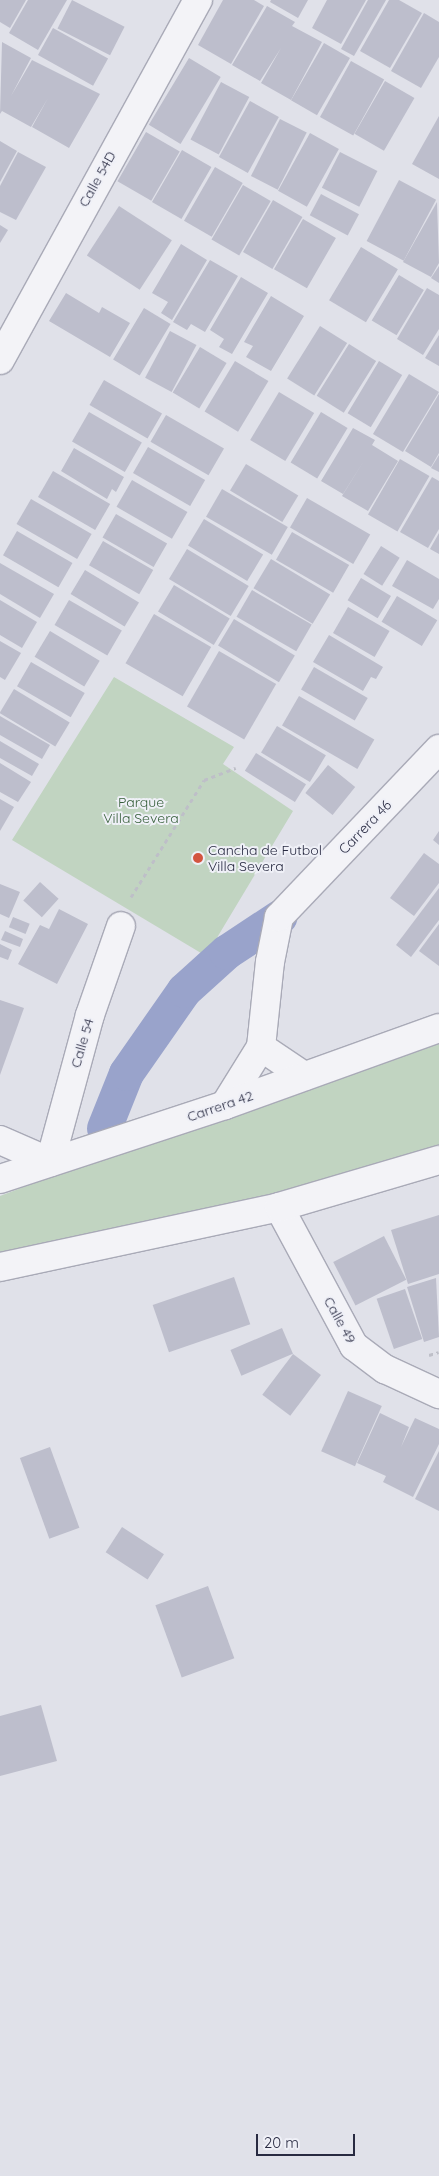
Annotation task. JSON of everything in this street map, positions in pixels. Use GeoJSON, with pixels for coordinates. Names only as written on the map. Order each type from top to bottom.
{"type":"FeatureCollection","features":[{"type":"Feature","properties":{"kind":"street","name":"Calle 54D"},"geometry":{"type":"LineString","coordinates":[[3,347],[198,0]]}},
{"type":"Feature","properties":{"kind":"street","name":"Carrera 46"},"geometry":{"type":"LineString","coordinates":[[225,1104],[261,1048],[270,962],[280,916],[435,761]]}},
{"type":"Feature","properties":{"kind":"street","name":"Calle 54"},"geometry":{"type":"LineString","coordinates":[[50,1162],[90,1015],[120,926]]}},
{"type":"Feature","properties":{"kind":"street","name":"Carrera 42"},"geometry":{"type":"LineString","coordinates":[[0,1179],[225,1104],[439,1028]]}},
{"type":"Feature","properties":{"kind":"street"},"geometry":{"type":"LineString","coordinates":[[261,1048],[304,1076]]}},
{"type":"Feature","properties":{"kind":"street"},"geometry":{"type":"LineString","coordinates":[[0,1140],[50,1162]]}},
{"type":"Feature","properties":{"kind":"street"},"geometry":{"type":"LineString","coordinates":[[0,1267],[279,1207],[439,1160]]}},
{"type":"Feature","properties":{"kind":"street","name":"Calle 49"},"geometry":{"type":"LineString","coordinates":[[279,1207],[354,1346],[385,1369],[439,1394]]}},
{"type":"Feature","properties":{"kind":"path"},"geometry":{"type":"LineString","coordinates":[[120,926],[127,904],[204,780],[236,768]]}},
{"type":"Feature","properties":{"kind":"green space","name":"Parque Villa Severa"},"geometry":{"type":"Polygon","coordinates":[[[114,677],[234,747],[223,764],[293,811],[206,956],[12,840],[114,677]]]}},
{"type":"Feature","properties":{"kind":"green space"},"geometry":{"type":"Polygon","coordinates":[[[439,1029],[439,1160],[0,1257],[0,1196],[439,1029]]]}},
{"type":"Feature","properties":{"kind":"building"},"geometry":{"type":"Polygon","coordinates":[[[0,0],[26,0],[10,28],[0,22],[0,0]]]}},
{"type":"Feature","properties":{"kind":"building"},"geometry":{"type":"Polygon","coordinates":[[[28,0],[67,0],[38,50],[9,33],[28,0]]]}},
{"type":"Feature","properties":{"kind":"building"},"geometry":{"type":"Polygon","coordinates":[[[72,0],[125,27],[110,55],[57,29],[72,0]]]}},
{"type":"Feature","properties":{"kind":"building"},"geometry":{"type":"Polygon","coordinates":[[[223,0],[254,0],[264,6],[231,64],[198,45],[223,0]]]}},
{"type":"Feature","properties":{"kind":"building"},"geometry":{"type":"Polygon","coordinates":[[[271,0],[308,0],[298,18],[270,2],[271,0]]]}},
{"type":"Feature","properties":{"kind":"building"},"geometry":{"type":"Polygon","coordinates":[[[327,0],[366,0],[341,44],[312,28],[327,0]]]}},
{"type":"Feature","properties":{"kind":"building"},"geometry":{"type":"Polygon","coordinates":[[[368,0],[386,0],[354,56],[341,49],[368,0]]]}},
{"type":"Feature","properties":{"kind":"building"},"geometry":{"type":"Polygon","coordinates":[[[389,0],[399,0],[422,13],[390,68],[360,51],[389,0]]]}},
{"type":"Feature","properties":{"kind":"building"},"geometry":{"type":"Polygon","coordinates":[[[267,6],[295,22],[292,26],[322,42],[291,100],[261,83],[281,48],[260,81],[232,65],[267,6]]]}},
{"type":"Feature","properties":{"kind":"building"},"geometry":{"type":"Polygon","coordinates":[[[424,13],[439,22],[439,57],[421,88],[391,71],[424,13]]]}},
{"type":"Feature","properties":{"kind":"building"},"geometry":{"type":"Polygon","coordinates":[[[53,28],[108,59],[93,86],[38,55],[53,28]]]}},
{"type":"Feature","properties":{"kind":"building"},"geometry":{"type":"Polygon","coordinates":[[[2,42],[31,58],[11,96],[32,60],[100,94],[69,148],[32,127],[48,98],[31,127],[2,111],[0,114],[2,42]]]}},
{"type":"Feature","properties":{"kind":"building"},"geometry":{"type":"Polygon","coordinates":[[[324,43],[350,58],[317,115],[291,100],[324,43]]]}},
{"type":"Feature","properties":{"kind":"building"},"geometry":{"type":"Polygon","coordinates":[[[189,58],[221,77],[181,144],[149,125],[189,58]]]}},
{"type":"Feature","properties":{"kind":"building"},"geometry":{"type":"Polygon","coordinates":[[[351,61],[384,79],[353,135],[320,117],[351,61]]]}},
{"type":"Feature","properties":{"kind":"building"},"geometry":{"type":"Polygon","coordinates":[[[385,81],[414,98],[384,151],[354,134],[385,81]]]}},
{"type":"Feature","properties":{"kind":"building"},"geometry":{"type":"Polygon","coordinates":[[[221,82],[249,97],[219,154],[190,139],[221,82]]]}},
{"type":"Feature","properties":{"kind":"building"},"geometry":{"type":"Polygon","coordinates":[[[250,101],[279,117],[248,173],[219,157],[250,101]]]}},
{"type":"Feature","properties":{"kind":"building"},"geometry":{"type":"Polygon","coordinates":[[[439,116],[439,179],[412,164],[439,116]]]}},
{"type":"Feature","properties":{"kind":"building"},"geometry":{"type":"Polygon","coordinates":[[[280,119],[307,133],[278,190],[251,176],[280,119]]]}},
{"type":"Feature","properties":{"kind":"building"},"geometry":{"type":"Polygon","coordinates":[[[146,132],[180,152],[151,201],[118,181],[146,132]]]}},
{"type":"Feature","properties":{"kind":"building"},"geometry":{"type":"Polygon","coordinates":[[[310,133],[339,149],[307,207],[278,191],[310,133]]]}},
{"type":"Feature","properties":{"kind":"building"},"geometry":{"type":"Polygon","coordinates":[[[0,141],[17,151],[0,182],[0,141]]]}},
{"type":"Feature","properties":{"kind":"building"},"geometry":{"type":"Polygon","coordinates":[[[182,150],[211,167],[181,219],[152,202],[182,150]]]}},
{"type":"Feature","properties":{"kind":"building"},"geometry":{"type":"Polygon","coordinates":[[[18,152],[46,167],[16,220],[0,212],[0,186],[18,152]]]}},
{"type":"Feature","properties":{"kind":"building"},"geometry":{"type":"Polygon","coordinates":[[[340,152],[377,171],[359,207],[322,188],[340,152]]]}},
{"type":"Feature","properties":{"kind":"building"},"geometry":{"type":"Polygon","coordinates":[[[215,167],[243,183],[212,237],[184,221],[215,167]]]}},
{"type":"Feature","properties":{"kind":"building"},"geometry":{"type":"Polygon","coordinates":[[[399,180],[436,200],[404,261],[367,241],[399,180]]]}},
{"type":"Feature","properties":{"kind":"building"},"geometry":{"type":"Polygon","coordinates":[[[243,185],[271,201],[239,256],[212,240],[243,185]]]}},
{"type":"Feature","properties":{"kind":"building"},"geometry":{"type":"Polygon","coordinates":[[[321,194],[359,214],[348,235],[310,215],[321,194]]]}},
{"type":"Feature","properties":{"kind":"building"},"geometry":{"type":"Polygon","coordinates":[[[273,200],[302,217],[272,269],[243,252],[273,200]]]}},
{"type":"Feature","properties":{"kind":"building"},"geometry":{"type":"Polygon","coordinates":[[[437,202],[439,263],[431,277],[403,262],[437,202]]]}},
{"type":"Feature","properties":{"kind":"building"},"geometry":{"type":"Polygon","coordinates":[[[119,206],[172,240],[140,290],[87,255],[119,206]]]}},
{"type":"Feature","properties":{"kind":"building"},"geometry":{"type":"Polygon","coordinates":[[[303,219],[336,238],[307,288],[274,269],[303,219]]]}},
{"type":"Feature","properties":{"kind":"building"},"geometry":{"type":"Polygon","coordinates":[[[0,225],[8,230],[0,243],[0,225]]]}},
{"type":"Feature","properties":{"kind":"building"},"geometry":{"type":"Polygon","coordinates":[[[181,244],[207,260],[172,320],[161,313],[168,302],[152,293],[181,244]]]}},
{"type":"Feature","properties":{"kind":"building"},"geometry":{"type":"Polygon","coordinates":[[[361,247],[398,269],[366,322],[329,300],[361,247]]]}},
{"type":"Feature","properties":{"kind":"building"},"geometry":{"type":"Polygon","coordinates":[[[210,260],[238,276],[205,332],[191,324],[187,330],[173,322],[210,260]]]}},
{"type":"Feature","properties":{"kind":"building"},"geometry":{"type":"Polygon","coordinates":[[[439,266],[439,283],[431,278],[439,266]]]}},
{"type":"Feature","properties":{"kind":"building"},"geometry":{"type":"Polygon","coordinates":[[[399,275],[424,290],[397,335],[372,320],[399,275]]]}},
{"type":"Feature","properties":{"kind":"building"},"geometry":{"type":"Polygon","coordinates":[[[241,277],[268,293],[232,354],[219,347],[224,339],[210,330],[241,277]]]}},
{"type":"Feature","properties":{"kind":"building"},"geometry":{"type":"Polygon","coordinates":[[[427,288],[439,295],[439,329],[423,355],[397,339],[427,288]]]}},
{"type":"Feature","properties":{"kind":"building"},"geometry":{"type":"Polygon","coordinates":[[[66,293],[99,313],[102,307],[130,323],[110,357],[49,321],[66,293]]]}},
{"type":"Feature","properties":{"kind":"building"},"geometry":{"type":"Polygon","coordinates":[[[271,296],[304,316],[271,371],[246,357],[253,346],[244,342],[271,296]]]}},
{"type":"Feature","properties":{"kind":"building"},"geometry":{"type":"Polygon","coordinates":[[[144,308],[171,324],[140,375],[113,359],[144,308]]]}},
{"type":"Feature","properties":{"kind":"building"},"geometry":{"type":"Polygon","coordinates":[[[320,326],[347,343],[314,396],[287,379],[320,326]]]}},
{"type":"Feature","properties":{"kind":"building"},"geometry":{"type":"Polygon","coordinates":[[[170,331],[196,345],[172,392],[145,378],[170,331]]]}},
{"type":"Feature","properties":{"kind":"building"},"geometry":{"type":"Polygon","coordinates":[[[439,335],[439,366],[425,358],[439,335]]]}},
{"type":"Feature","properties":{"kind":"building"},"geometry":{"type":"Polygon","coordinates":[[[349,344],[376,361],[344,413],[317,396],[349,344]]]}},
{"type":"Feature","properties":{"kind":"building"},"geometry":{"type":"Polygon","coordinates":[[[200,347],[227,363],[199,408],[173,392],[200,347]]]}},
{"type":"Feature","properties":{"kind":"building"},"geometry":{"type":"Polygon","coordinates":[[[235,361],[268,381],[238,432],[205,412],[235,361]]]}},
{"type":"Feature","properties":{"kind":"building"},"geometry":{"type":"Polygon","coordinates":[[[379,361],[402,375],[371,427],[348,413],[379,361]]]}},
{"type":"Feature","properties":{"kind":"building"},"geometry":{"type":"Polygon","coordinates":[[[409,374],[439,392],[403,452],[373,434],[409,374]]]}},
{"type":"Feature","properties":{"kind":"building"},"geometry":{"type":"Polygon","coordinates":[[[104,380],[162,414],[148,439],[90,405],[104,380]]]}},
{"type":"Feature","properties":{"kind":"building"},"geometry":{"type":"Polygon","coordinates":[[[279,392],[314,413],[285,461],[250,440],[279,392]]]}},
{"type":"Feature","properties":{"kind":"building"},"geometry":{"type":"Polygon","coordinates":[[[439,394],[439,453],[431,467],[405,451],[439,394]]]}},
{"type":"Feature","properties":{"kind":"building"},"geometry":{"type":"Polygon","coordinates":[[[89,412],[142,442],[125,472],[72,441],[89,412]]]}},
{"type":"Feature","properties":{"kind":"building"},"geometry":{"type":"Polygon","coordinates":[[[321,412],[348,428],[317,479],[291,463],[321,412]]]}},
{"type":"Feature","properties":{"kind":"building"},"geometry":{"type":"Polygon","coordinates":[[[166,415],[224,448],[209,475],[150,442],[166,415]]]}},
{"type":"Feature","properties":{"kind":"building"},"geometry":{"type":"Polygon","coordinates":[[[353,428],[375,440],[372,445],[398,461],[368,511],[342,496],[365,459],[343,494],[321,481],[353,428]]]}},
{"type":"Feature","properties":{"kind":"building"},"geometry":{"type":"Polygon","coordinates":[[[148,447],[205,480],[190,506],[133,473],[148,447]]]}},
{"type":"Feature","properties":{"kind":"building"},"geometry":{"type":"Polygon","coordinates":[[[74,448],[124,477],[116,492],[112,489],[107,499],[61,471],[74,448]]]}},
{"type":"Feature","properties":{"kind":"building"},"geometry":{"type":"Polygon","coordinates":[[[439,455],[439,472],[431,468],[439,455]]]}},
{"type":"Feature","properties":{"kind":"building"},"geometry":{"type":"Polygon","coordinates":[[[400,459],[429,476],[397,531],[368,514],[400,459]]]}},
{"type":"Feature","properties":{"kind":"building"},"geometry":{"type":"Polygon","coordinates":[[[246,464],[298,495],[282,522],[230,491],[246,464]]]}},
{"type":"Feature","properties":{"kind":"building"},"geometry":{"type":"Polygon","coordinates":[[[53,471],[110,504],[95,530],[38,497],[53,471]]]}},
{"type":"Feature","properties":{"kind":"building"},"geometry":{"type":"Polygon","coordinates":[[[432,477],[439,481],[439,529],[428,548],[400,532],[432,477]]]}},
{"type":"Feature","properties":{"kind":"building"},"geometry":{"type":"Polygon","coordinates":[[[132,480],[187,512],[172,539],[117,507],[132,480]]]}},
{"type":"Feature","properties":{"kind":"building"},"geometry":{"type":"Polygon","coordinates":[[[222,489],[288,527],[272,555],[206,517],[222,489]]]}},
{"type":"Feature","properties":{"kind":"building"},"geometry":{"type":"Polygon","coordinates":[[[307,498],[370,534],[353,564],[290,527],[307,498]]]}},
{"type":"Feature","properties":{"kind":"building"},"geometry":{"type":"Polygon","coordinates":[[[31,499],[92,534],[77,559],[17,524],[31,499]]]}},
{"type":"Feature","properties":{"kind":"building"},"geometry":{"type":"Polygon","coordinates":[[[116,514],[167,544],[154,567],[102,537],[116,514]]]}},
{"type":"Feature","properties":{"kind":"building"},"geometry":{"type":"Polygon","coordinates":[[[204,519],[263,555],[247,581],[188,546],[204,519]]]}},
{"type":"Feature","properties":{"kind":"building"},"geometry":{"type":"Polygon","coordinates":[[[17,531],[72,563],[58,587],[3,555],[17,531]]]}},
{"type":"Feature","properties":{"kind":"building"},"geometry":{"type":"Polygon","coordinates":[[[292,532],[349,565],[333,593],[276,560],[292,532]]]}},
{"type":"Feature","properties":{"kind":"building"},"geometry":{"type":"Polygon","coordinates":[[[439,533],[439,554],[430,549],[439,533]]]}},
{"type":"Feature","properties":{"kind":"building"},"geometry":{"type":"Polygon","coordinates":[[[103,541],[153,570],[139,594],[89,565],[103,541]]]}},
{"type":"Feature","properties":{"kind":"building"},"geometry":{"type":"Polygon","coordinates":[[[381,546],[400,558],[382,586],[364,574],[381,546]]]}},
{"type":"Feature","properties":{"kind":"building"},"geometry":{"type":"Polygon","coordinates":[[[187,549],[249,586],[231,616],[169,579],[187,549]]]}},
{"type":"Feature","properties":{"kind":"building"},"geometry":{"type":"Polygon","coordinates":[[[271,559],[330,595],[313,624],[253,588],[271,559]]]}},
{"type":"Feature","properties":{"kind":"building"},"geometry":{"type":"Polygon","coordinates":[[[407,560],[439,579],[439,599],[433,609],[392,586],[407,560]]]}},
{"type":"Feature","properties":{"kind":"building"},"geometry":{"type":"Polygon","coordinates":[[[0,563],[54,594],[40,618],[0,594],[0,563]]]}},
{"type":"Feature","properties":{"kind":"building"},"geometry":{"type":"Polygon","coordinates":[[[85,570],[139,602],[125,626],[71,594],[85,570]]]}},
{"type":"Feature","properties":{"kind":"building"},"geometry":{"type":"Polygon","coordinates":[[[361,578],[391,596],[378,618],[348,600],[361,578]]]}},
{"type":"Feature","properties":{"kind":"building"},"geometry":{"type":"Polygon","coordinates":[[[174,585],[230,618],[214,645],[158,612],[174,585]]]}},
{"type":"Feature","properties":{"kind":"building"},"geometry":{"type":"Polygon","coordinates":[[[252,590],[312,624],[296,651],[236,617],[252,590]]]}},
{"type":"Feature","properties":{"kind":"building"},"geometry":{"type":"Polygon","coordinates":[[[397,596],[437,620],[422,646],[382,622],[397,596]]]}},
{"type":"Feature","properties":{"kind":"building"},"geometry":{"type":"Polygon","coordinates":[[[0,600],[37,622],[22,648],[0,635],[0,600]]]}},
{"type":"Feature","properties":{"kind":"building"},"geometry":{"type":"Polygon","coordinates":[[[69,600],[122,630],[107,656],[54,625],[69,600]]]}},
{"type":"Feature","properties":{"kind":"building"},"geometry":{"type":"Polygon","coordinates":[[[348,607],[390,631],[375,657],[333,633],[348,607]]]}},
{"type":"Feature","properties":{"kind":"building"},"geometry":{"type":"Polygon","coordinates":[[[154,614],[211,647],[183,696],[126,663],[154,614]]]}},
{"type":"Feature","properties":{"kind":"building"},"geometry":{"type":"Polygon","coordinates":[[[234,619],[295,656],[279,682],[218,646],[234,619]]]}},
{"type":"Feature","properties":{"kind":"building"},"geometry":{"type":"Polygon","coordinates":[[[50,631],[100,661],[84,687],[35,657],[50,631]]]}},
{"type":"Feature","properties":{"kind":"building"},"geometry":{"type":"Polygon","coordinates":[[[329,635],[383,667],[376,679],[371,677],[363,691],[313,662],[329,635]]]}},
{"type":"Feature","properties":{"kind":"building"},"geometry":{"type":"Polygon","coordinates":[[[0,641],[21,653],[5,680],[0,677],[0,641]]]}},
{"type":"Feature","properties":{"kind":"building"},"geometry":{"type":"Polygon","coordinates":[[[219,651],[276,684],[244,739],[187,706],[219,651]]]}},
{"type":"Feature","properties":{"kind":"building"},"geometry":{"type":"Polygon","coordinates":[[[31,662],[85,693],[71,717],[17,686],[31,662]]]}},
{"type":"Feature","properties":{"kind":"building"},"geometry":{"type":"Polygon","coordinates":[[[314,667],[368,698],[355,721],[301,690],[314,667]]]}},
{"type":"Feature","properties":{"kind":"building"},"geometry":{"type":"Polygon","coordinates":[[[14,689],[70,722],[55,746],[0,713],[14,689]]]}},
{"type":"Feature","properties":{"kind":"building"},"geometry":{"type":"Polygon","coordinates":[[[299,696],[374,740],[357,769],[282,725],[299,696]]]}},
{"type":"Feature","properties":{"kind":"building"},"geometry":{"type":"Polygon","coordinates":[[[0,716],[50,745],[42,759],[0,735],[0,716]]]}},
{"type":"Feature","properties":{"kind":"building"},"geometry":{"type":"Polygon","coordinates":[[[277,726],[326,755],[310,782],[261,753],[277,726]]]}},
{"type":"Feature","properties":{"kind":"building"},"geometry":{"type":"Polygon","coordinates":[[[0,741],[39,764],[32,776],[0,758],[0,741]]]}},
{"type":"Feature","properties":{"kind":"building"},"geometry":{"type":"Polygon","coordinates":[[[256,753],[306,784],[295,802],[245,771],[256,753]]]}},
{"type":"Feature","properties":{"kind":"building"},"geometry":{"type":"Polygon","coordinates":[[[0,763],[31,782],[18,802],[0,792],[0,763]]]}},
{"type":"Feature","properties":{"kind":"building"},"geometry":{"type":"Polygon","coordinates":[[[328,765],[355,787],[333,815],[305,793],[328,765]]]}},
{"type":"Feature","properties":{"kind":"building"},"geometry":{"type":"Polygon","coordinates":[[[0,799],[14,807],[0,831],[0,799]]]}},
{"type":"Feature","properties":{"kind":"building"},"geometry":{"type":"Polygon","coordinates":[[[439,831],[439,845],[433,840],[439,831]]]}},
{"type":"Feature","properties":{"kind":"building"},"geometry":{"type":"Polygon","coordinates":[[[424,853],[439,864],[439,883],[414,916],[390,898],[424,853]]]}},
{"type":"Feature","properties":{"kind":"building"},"geometry":{"type":"Polygon","coordinates":[[[40,882],[59,899],[42,917],[23,901],[40,882]]]}},
{"type":"Feature","properties":{"kind":"building"},"geometry":{"type":"Polygon","coordinates":[[[0,884],[20,892],[9,918],[0,914],[0,884]]]}},
{"type":"Feature","properties":{"kind":"building"},"geometry":{"type":"Polygon","coordinates":[[[439,888],[439,920],[411,957],[396,945],[439,888]]]}},
{"type":"Feature","properties":{"kind":"building"},"geometry":{"type":"Polygon","coordinates":[[[59,909],[88,924],[57,984],[18,964],[40,925],[49,929],[59,909]]]}},
{"type":"Feature","properties":{"kind":"building"},"geometry":{"type":"Polygon","coordinates":[[[13,917],[30,924],[26,934],[9,927],[13,917]]]}},
{"type":"Feature","properties":{"kind":"building"},"geometry":{"type":"Polygon","coordinates":[[[439,924],[439,966],[419,951],[439,924]]]}},
{"type":"Feature","properties":{"kind":"building"},"geometry":{"type":"Polygon","coordinates":[[[5,931],[23,939],[20,947],[1,940],[5,931]]]}},
{"type":"Feature","properties":{"kind":"building"},"geometry":{"type":"Polygon","coordinates":[[[0,944],[12,950],[8,960],[0,957],[0,944]]]}},
{"type":"Feature","properties":{"kind":"building"},"geometry":{"type":"Polygon","coordinates":[[[0,1000],[24,1008],[0,1075],[0,1000]]]}},
{"type":"Feature","properties":{"kind":"building"},"geometry":{"type":"Polygon","coordinates":[[[439,1215],[439,1274],[408,1284],[391,1230],[439,1215]]]}},
{"type":"Feature","properties":{"kind":"building"},"geometry":{"type":"Polygon","coordinates":[[[384,1236],[406,1280],[355,1306],[333,1262],[384,1236]]]}},
{"type":"Feature","properties":{"kind":"building"},"geometry":{"type":"Polygon","coordinates":[[[234,1277],[250,1324],[169,1352],[153,1305],[234,1277]]]}},
{"type":"Feature","properties":{"kind":"building"},"geometry":{"type":"Polygon","coordinates":[[[436,1278],[439,1337],[424,1342],[407,1287],[436,1278]]]}},
{"type":"Feature","properties":{"kind":"building"},"geometry":{"type":"Polygon","coordinates":[[[405,1289],[422,1339],[394,1349],[377,1299],[405,1289]]]}},
{"type":"Feature","properties":{"kind":"building"},"geometry":{"type":"Polygon","coordinates":[[[282,1328],[293,1354],[241,1376],[230,1350],[282,1328]]]}},
{"type":"Feature","properties":{"kind":"building"},"geometry":{"type":"Polygon","coordinates":[[[293,1354],[321,1375],[290,1416],[262,1395],[293,1354]]]}},
{"type":"Feature","properties":{"kind":"building"},"geometry":{"type":"Polygon","coordinates":[[[348,1391],[382,1406],[355,1466],[321,1451],[348,1391]]]}},
{"type":"Feature","properties":{"kind":"building"},"geometry":{"type":"Polygon","coordinates":[[[380,1413],[409,1427],[401,1447],[415,1418],[439,1429],[439,1444],[413,1497],[383,1482],[386,1476],[357,1463],[380,1413]]]}},
{"type":"Feature","properties":{"kind":"building"},"geometry":{"type":"Polygon","coordinates":[[[50,1447],[79,1528],[49,1539],[20,1458],[50,1447]]]}},
{"type":"Feature","properties":{"kind":"building"},"geometry":{"type":"Polygon","coordinates":[[[439,1451],[439,1511],[415,1499],[439,1451]]]}},
{"type":"Feature","properties":{"kind":"building"},"geometry":{"type":"Polygon","coordinates":[[[122,1527],[164,1554],[148,1579],[106,1552],[122,1527]]]}},
{"type":"Feature","properties":{"kind":"building"},"geometry":{"type":"Polygon","coordinates":[[[208,1586],[234,1658],[182,1678],[155,1605],[208,1586]]]}},
{"type":"Feature","properties":{"kind":"building"},"geometry":{"type":"Polygon","coordinates":[[[41,1705],[57,1761],[0,1776],[0,1716],[41,1705]]]}},
{"type":"Feature","properties":{"kind":"waterway"},"geometry":{"type":"LineString","coordinates":[[104,1128],[126,1073],[184,990],[226,952],[279,917]]}},
{"type":"Feature","properties":{"kind":"place","name":"Cancha de Futbol Villa Severa"},"geometry":{"type":"Point","coordinates":[198,858]}}]}
